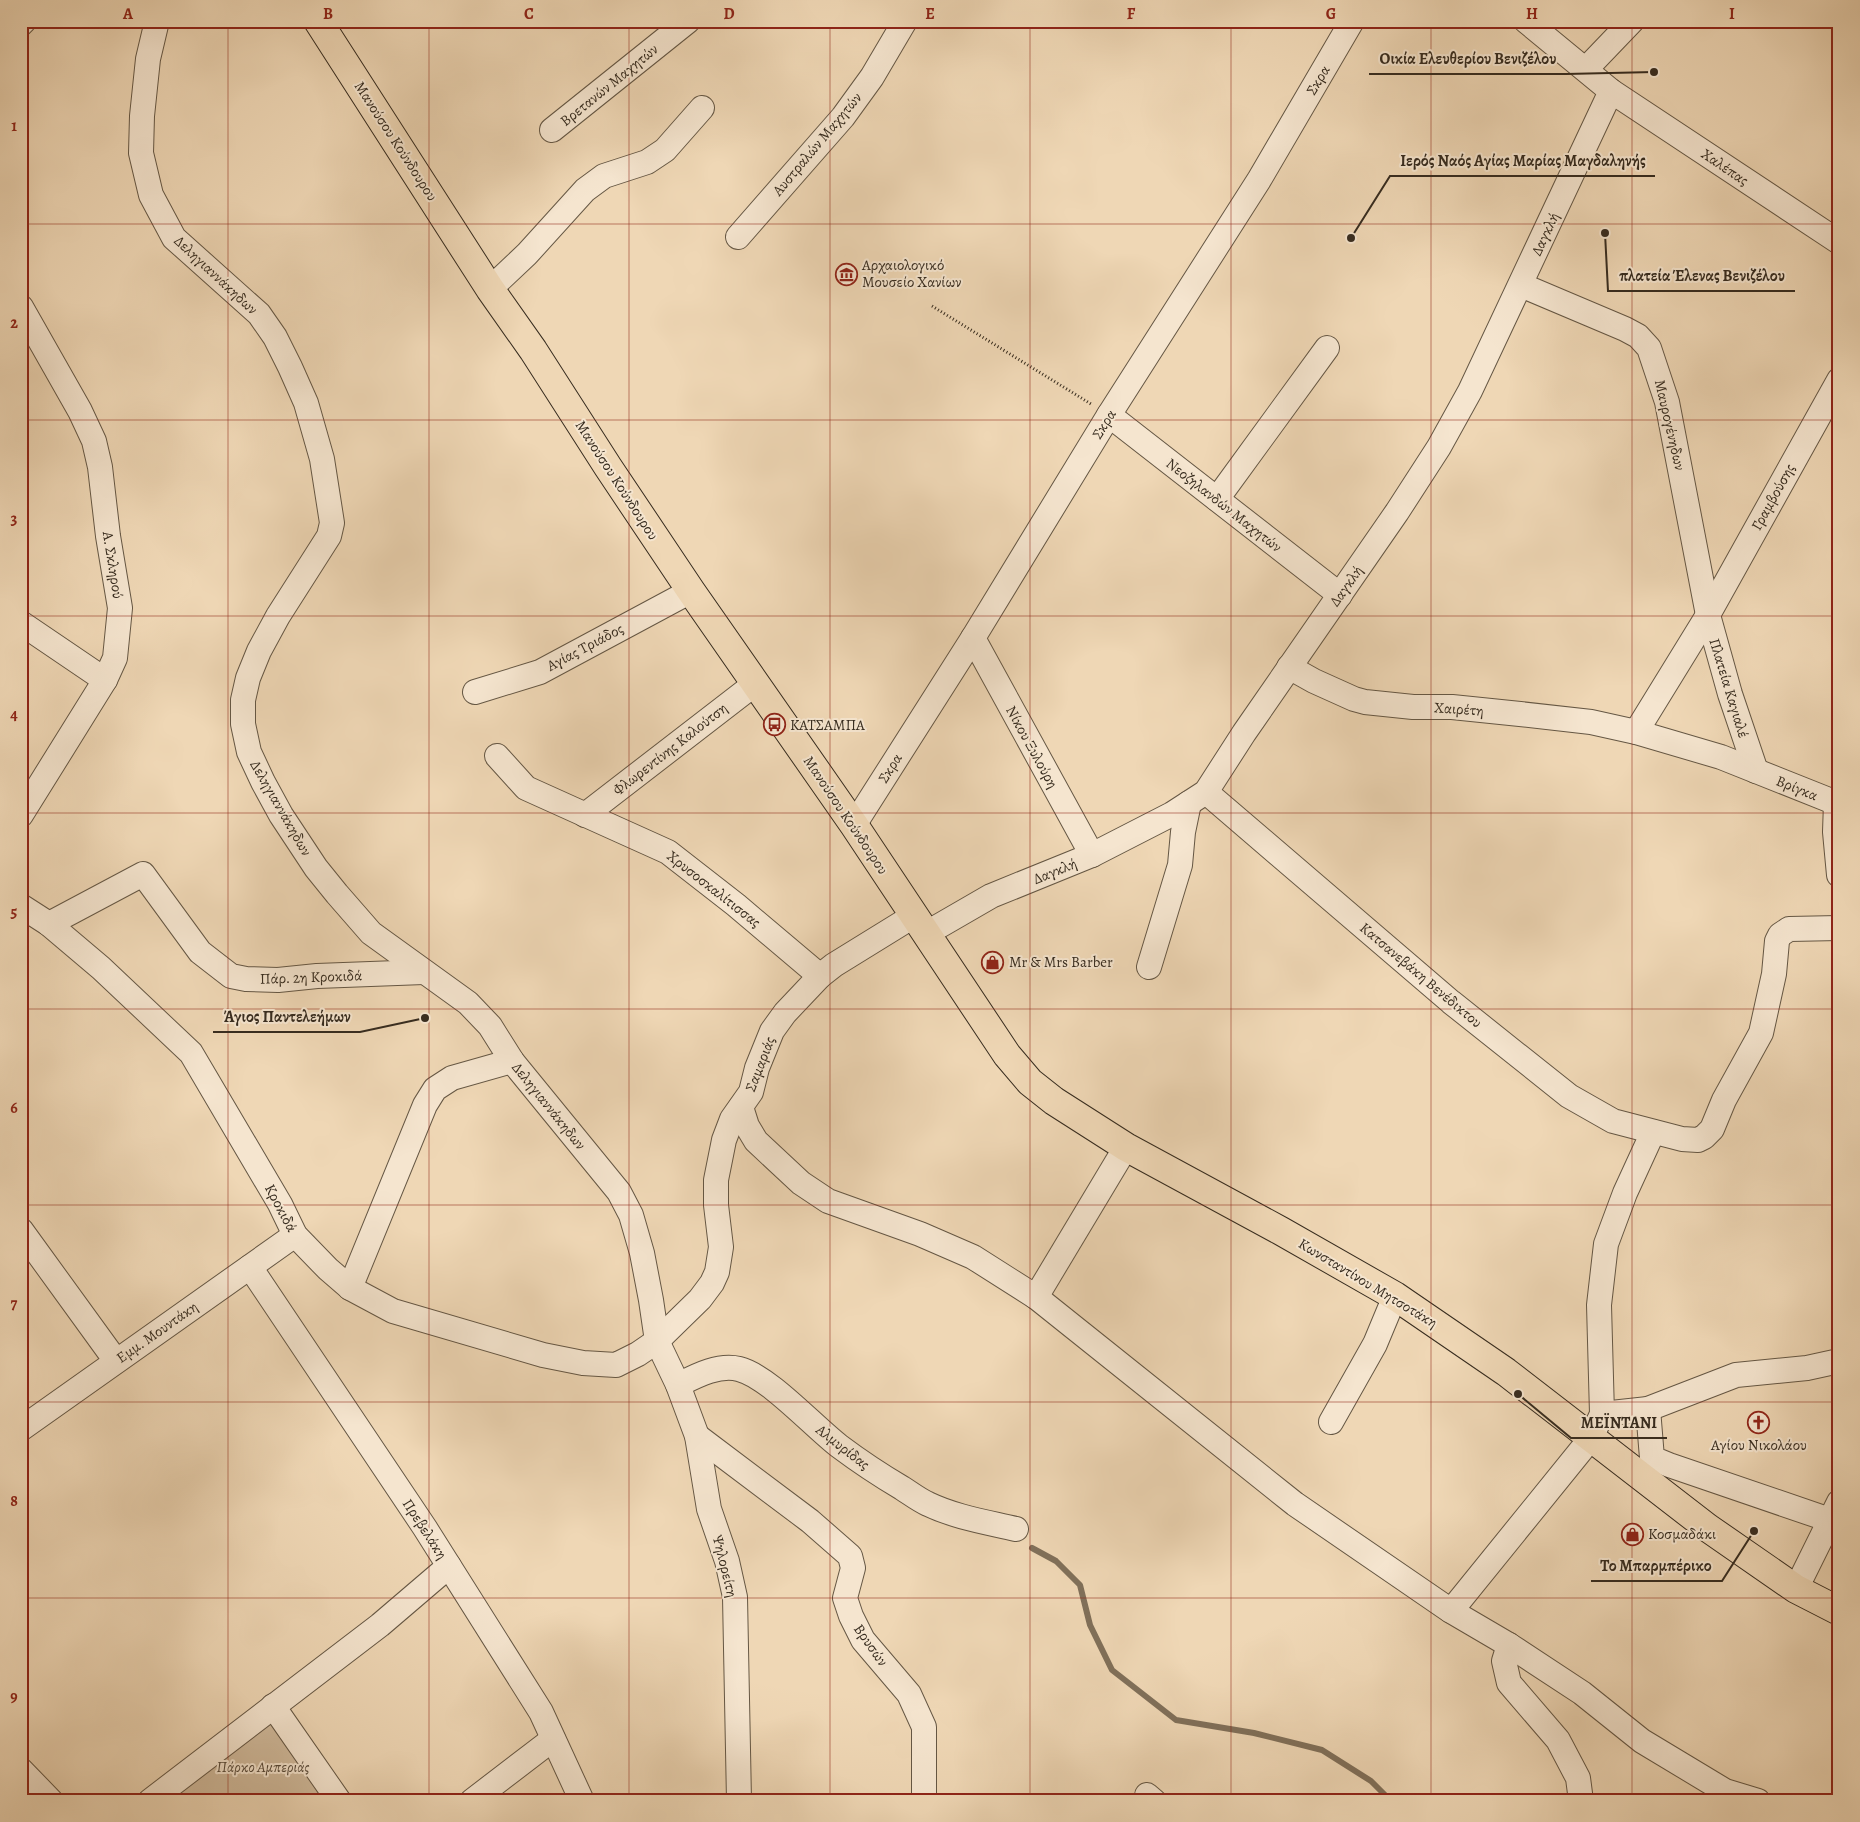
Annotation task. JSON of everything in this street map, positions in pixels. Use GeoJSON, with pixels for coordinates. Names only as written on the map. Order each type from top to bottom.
{"type":"FeatureCollection","features":[{"type":"Feature","properties":{"kind":"main road","name":"Μανούσου Κούνδουρου"},"geometry":{"type":"LineString","coordinates":[[318,21],[490,289],[533,350],[608,467],[691,591],[921,924]]}},
{"type":"Feature","properties":{"kind":"main road","name":"Κωνσταντίνου Μητσοτάκη"},"geometry":{"type":"LineString","coordinates":[[921,924],[1007,1056],[1030,1082],[1054,1101],[1126,1147],[1281,1231],[1395,1296],[1506,1372],[1596,1426],[1708,1528],[1796,1589],[1839,1611]]}},
{"type":"Feature","properties":{"kind":"street"},"geometry":{"type":"LineString","coordinates":[[21,24],[24,21]]}},
{"type":"Feature","properties":{"kind":"street","name":"Δεληγιαννάκηδων"},"geometry":{"type":"LineString","coordinates":[[157,21],[148,59],[142,116],[142,153],[151,195],[174,238],[259,314],[275,338],[306,403],[322,460],[330,507],[332,523],[329,536],[278,616],[259,650],[248,678],[243,700],[243,724],[249,752],[263,782],[282,815],[316,868],[371,933],[468,1003],[490,1026],[512,1061],[619,1192],[631,1215],[642,1253],[652,1300],[657,1341]]}},
{"type":"Feature","properties":{"kind":"street","name":"Βρετανών Μαχητών"},"geometry":{"type":"LineString","coordinates":[[552,130],[688,21]]}},
{"type":"Feature","properties":{"kind":"street","name":"Αυστραλών Μαχητών"},"geometry":{"type":"LineString","coordinates":[[738,237],[843,117],[872,77],[905,21]]}},
{"type":"Feature","properties":{"kind":"street","name":"Σκρα"},"geometry":{"type":"LineString","coordinates":[[854,825],[973,638],[1109,415],[1259,180],[1352,21]]}},
{"type":"Feature","properties":{"kind":"street","name":"Χαλέπας"},"geometry":{"type":"LineString","coordinates":[[1526,21],[1611,91],[1839,242]]}},
{"type":"Feature","properties":{"kind":"street"},"geometry":{"type":"LineString","coordinates":[[1586,70],[1632,21]]}},
{"type":"Feature","properties":{"kind":"street","name":"Δαγκλή"},"geometry":{"type":"LineString","coordinates":[[921,924],[1092,856],[1172,814],[1198,797],[1340,594],[1439,447],[1470,391],[1611,91]]}},
{"type":"Feature","properties":{"kind":"street"},"geometry":{"type":"LineString","coordinates":[[490,289],[527,254],[585,190],[604,176],[647,162],[665,150],[702,108]]}},
{"type":"Feature","properties":{"kind":"street","name":"Μαυρογένηδων"},"geometry":{"type":"LineString","coordinates":[[1521,285],[1625,329],[1638,336],[1649,348],[1667,402],[1708,615]]}},
{"type":"Feature","properties":{"kind":"street","name":"Α. Σκληρού"},"geometry":{"type":"LineString","coordinates":[[21,307],[80,411],[94,441],[100,467],[108,536],[120,608],[115,658],[105,680],[21,815]]}},
{"type":"Feature","properties":{"kind":"street"},"geometry":{"type":"LineString","coordinates":[[1217,499],[1327,348]]}},
{"type":"Feature","properties":{"kind":"street","name":"Γραμβούσης"},"geometry":{"type":"LineString","coordinates":[[1708,615],[1839,380]]}},
{"type":"Feature","properties":{"kind":"street","name":"Νεοζηλανδών Μαχητών"},"geometry":{"type":"LineString","coordinates":[[1109,415],[1340,594]]}},
{"type":"Feature","properties":{"kind":"street","name":"Αγίας Τριάδος"},"geometry":{"type":"LineString","coordinates":[[475,692],[540,672],[691,591]]}},
{"type":"Feature","properties":{"kind":"street","name":"Πλατεία Καγιαλέ"},"geometry":{"type":"LineString","coordinates":[[1708,615],[1636,732],[1721,757],[1756,771]]}},
{"type":"Feature","properties":{"kind":"street","name":"Πλατεία Καγιαλέ"},"geometry":{"type":"LineString","coordinates":[[1708,615],[1730,694],[1756,771]]}},
{"type":"Feature","properties":{"kind":"street"},"geometry":{"type":"LineString","coordinates":[[21,623],[105,680]]}},
{"type":"Feature","properties":{"kind":"street","name":"Νίκου Ξυλούρη"},"geometry":{"type":"LineString","coordinates":[[973,638],[1092,856]]}},
{"type":"Feature","properties":{"kind":"street","name":"Χαιρέτη"},"geometry":{"type":"LineString","coordinates":[[1289,667],[1322,685],[1365,702],[1404,706],[1452,707],[1592,722],[1636,732]]}},
{"type":"Feature","properties":{"kind":"street","name":"Φλωρεντίνης Καλούτση"},"geometry":{"type":"LineString","coordinates":[[585,815],[756,683]]}},
{"type":"Feature","properties":{"kind":"street","name":"Χρυσοσκαλίτισσας"},"geometry":{"type":"LineString","coordinates":[[497,756],[526,788],[668,852],[736,905],[820,976]]}},
{"type":"Feature","properties":{"kind":"street","name":"Βρίγκα"},"geometry":{"type":"LineString","coordinates":[[1756,771],[1837,804]]}},
{"type":"Feature","properties":{"kind":"street"},"geometry":{"type":"LineString","coordinates":[[1149,967],[1180,865],[1183,832],[1198,797]]}},
{"type":"Feature","properties":{"kind":"street","name":"Κατσανεβάκη Βενέδικτου"},"geometry":{"type":"LineString","coordinates":[[1198,797],[1569,1096],[1613,1121],[1682,1139],[1698,1140],[1708,1134],[1714,1125],[1724,1100],[1761,1033],[1774,974],[1777,941],[1780,936],[1789,929],[1839,928]]}},
{"type":"Feature","properties":{"kind":"street"},"geometry":{"type":"LineString","coordinates":[[1837,804],[1835,832],[1839,874]]}},
{"type":"Feature","properties":{"kind":"street","name":"Πάρ. 2η Κροκιδά"},"geometry":{"type":"LineString","coordinates":[[49,924],[143,874],[200,952],[231,976],[246,979],[278,980],[317,976],[424,972]]}},
{"type":"Feature","properties":{"kind":"street","name":"Κροκιδά"},"geometry":{"type":"LineString","coordinates":[[21,906],[49,924],[102,968],[191,1054],[280,1204],[295,1235],[328,1269],[350,1288],[393,1310],[543,1355],[583,1363],[616,1365],[638,1354],[657,1341]]}},
{"type":"Feature","properties":{"kind":"street","name":"Σαμαριάς"},"geometry":{"type":"LineString","coordinates":[[657,1341],[700,1299],[712,1283],[717,1272],[721,1247],[716,1205],[716,1180],[724,1140],[732,1119],[751,1092],[757,1068],[772,1031],[785,1013],[820,976],[834,965],[858,949],[921,924]]}},
{"type":"Feature","properties":{"kind":"street"},"geometry":{"type":"LineString","coordinates":[[350,1288],[425,1105],[435,1089],[452,1078],[512,1061]]}},
{"type":"Feature","properties":{"kind":"street"},"geometry":{"type":"LineString","coordinates":[[741,1107],[747,1126],[756,1141],[801,1183],[828,1201],[920,1234],[973,1257],[1036,1297],[1295,1504],[1450,1611],[1509,1645],[1582,1693],[1642,1741],[1725,1791],[1758,1801]]}},
{"type":"Feature","properties":{"kind":"street"},"geometry":{"type":"LineString","coordinates":[[1596,1426],[1599,1305],[1606,1244],[1625,1193],[1653,1132]]}},
{"type":"Feature","properties":{"kind":"street"},"geometry":{"type":"LineString","coordinates":[[1036,1297],[1126,1147]]}},
{"type":"Feature","properties":{"kind":"street"},"geometry":{"type":"LineString","coordinates":[[21,1230],[116,1360]]}},
{"type":"Feature","properties":{"kind":"street","name":"Εμμ. Μουντάκη"},"geometry":{"type":"LineString","coordinates":[[21,1429],[295,1235]]}},
{"type":"Feature","properties":{"kind":"street","name":"Πρεβελάκη"},"geometry":{"type":"LineString","coordinates":[[250,1267],[449,1566],[541,1712],[582,1801]]}},
{"type":"Feature","properties":{"kind":"street"},"geometry":{"type":"LineString","coordinates":[[1331,1422],[1375,1344],[1395,1296]]}},
{"type":"Feature","properties":{"kind":"street","name":"Ψηλορείτη"},"geometry":{"type":"LineString","coordinates":[[657,1341],[678,1385],[698,1436],[709,1509],[727,1561],[735,1597],[739,1801]]}},
{"type":"Feature","properties":{"kind":"street"},"geometry":{"type":"LineString","coordinates":[[1450,1611],[1596,1426],[1648,1409],[1736,1375],[1807,1368],[1839,1361]]}},
{"type":"Feature","properties":{"kind":"street","name":"Αλμυρίδας"},"geometry":{"type":"LineString","coordinates":[[678,1385],[705,1372],[739,1369],[754,1376],[778,1393],[838,1445],[876,1472],[927,1504],[963,1516],[1016,1529]]}},
{"type":"Feature","properties":{"kind":"street"},"geometry":{"type":"LineString","coordinates":[[1648,1409],[1652,1458],[1669,1465],[1835,1511],[1796,1589]]}},
{"type":"Feature","properties":{"kind":"street","name":"Βρυσών"},"geometry":{"type":"LineString","coordinates":[[698,1436],[810,1521],[850,1556],[853,1568],[845,1598],[851,1616],[863,1640],[909,1694],[924,1727],[924,1801]]}},
{"type":"Feature","properties":{"kind":"street"},"geometry":{"type":"LineString","coordinates":[[150,1801],[380,1625],[449,1566]]}},
{"type":"Feature","properties":{"kind":"street"},"geometry":{"type":"LineString","coordinates":[[1509,1645],[1504,1661],[1509,1683],[1558,1740],[1578,1778],[1581,1801]]}},
{"type":"Feature","properties":{"kind":"street"},"geometry":{"type":"LineString","coordinates":[[273,1706],[339,1801]]}},
{"type":"Feature","properties":{"kind":"street"},"geometry":{"type":"LineString","coordinates":[[472,1801],[554,1739]]}},
{"type":"Feature","properties":{"kind":"street"},"geometry":{"type":"LineString","coordinates":[[22,1773],[51,1801]]}},
{"type":"Feature","properties":{"kind":"path"},"geometry":{"type":"LineString","coordinates":[[932,306],[1109,415]]}},
{"type":"Feature","properties":{"kind":"green space","name":"Πάρκο Αμπεριάς"},"geometry":{"type":"Polygon","coordinates":[[[270,1720],[327,1801],[169,1801],[270,1720]]]}},
{"type":"Feature","properties":{"kind":"waterway"},"geometry":{"type":"LineString","coordinates":[[1032,1548],[1056,1561],[1080,1585],[1090,1625],[1112,1670],[1176,1720],[1254,1733],[1322,1750],[1371,1781],[1391,1801]]}},
{"type":"Feature","properties":{"kind":"place","name":"Οικία Ελευθερίου Βενιζέλου"},"geometry":{"type":"Point","coordinates":[1654,72]}},
{"type":"Feature","properties":{"kind":"place","name":"πλατεία Έλενας Βενιζέλου"},"geometry":{"type":"Point","coordinates":[1605,233]}},
{"type":"Feature","properties":{"kind":"place","name":"Ιερός Ναός Αγίας Μαρίας Μαγδαληνής"},"geometry":{"type":"Point","coordinates":[1351,238]}},
{"type":"Feature","properties":{"kind":"place","name":"Αρχαιολογικό Μουσείο Χανίων"},"geometry":{"type":"Point","coordinates":[846,274]}},
{"type":"Feature","properties":{"kind":"place","name":"ΚΑΤΣΑΜΠΑ"},"geometry":{"type":"Point","coordinates":[774,725]}},
{"type":"Feature","properties":{"kind":"place","name":"Mr & Mrs Barber"},"geometry":{"type":"Point","coordinates":[993,962]}},
{"type":"Feature","properties":{"kind":"place","name":"Άγιος Παντελεήμων"},"geometry":{"type":"Point","coordinates":[425,1018]}},
{"type":"Feature","properties":{"kind":"place","name":"ΜΕΪΝΤΑΝΙ"},"geometry":{"type":"Point","coordinates":[1518,1394]}},
{"type":"Feature","properties":{"kind":"place","name":"Αγίου Νικολάου"},"geometry":{"type":"Point","coordinates":[1759,1422]}},
{"type":"Feature","properties":{"kind":"place","name":"Το Μπαρμπέρικο"},"geometry":{"type":"Point","coordinates":[1754,1531]}},
{"type":"Feature","properties":{"kind":"place","name":"Κοσμαδάκι"},"geometry":{"type":"Point","coordinates":[1632,1534]}}]}
